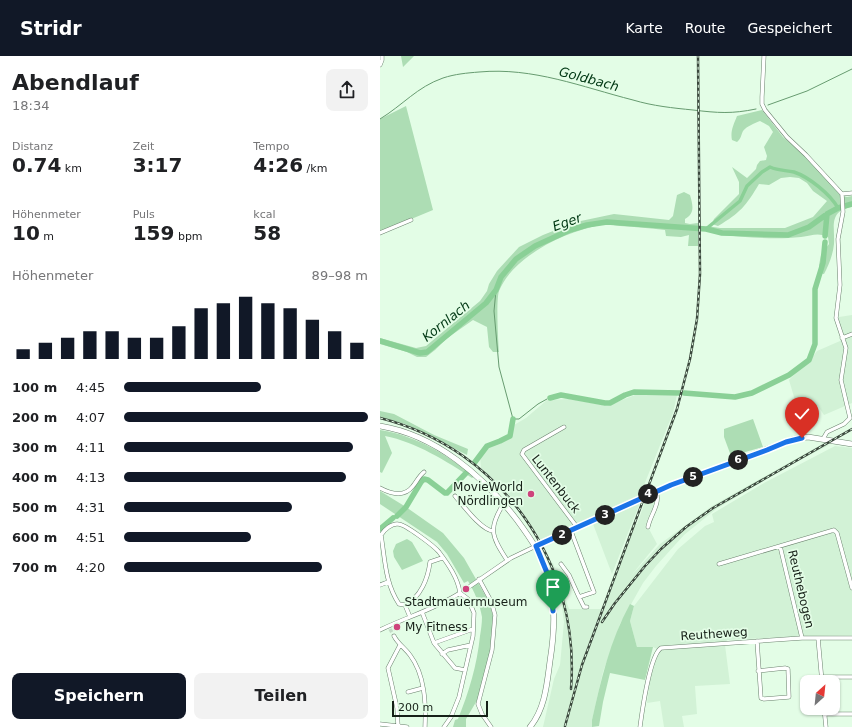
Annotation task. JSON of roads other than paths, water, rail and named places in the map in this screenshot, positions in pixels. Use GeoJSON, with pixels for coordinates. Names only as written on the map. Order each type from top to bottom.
{"type":"FeatureCollection","features":[{"type":"Feature","properties":{"kind":"main road"},"geometry":{"type":"LineString","coordinates":[[380,426],[408,434],[444,451],[474,473],[504,503],[536,546],[550,580],[553,611],[549,673],[542,705],[535,727]]}},
{"type":"Feature","properties":{"kind":"main road"},"geometry":{"type":"LineString","coordinates":[[536,546],[656,491],[794,439],[808,437],[852,444]]}},
{"type":"Feature","properties":{"kind":"main road"},"geometry":{"type":"LineString","coordinates":[[530,727],[536,720]]}},
{"type":"Feature","properties":{"kind":"street"},"geometry":{"type":"LineString","coordinates":[[380,65],[382,56]]}},
{"type":"Feature","properties":{"kind":"street"},"geometry":{"type":"LineString","coordinates":[[764,56],[762,104],[765,110],[786,137],[806,155],[842,196],[843,212],[838,239],[840,285],[836,318],[846,348],[841,380],[851,419],[827,432],[823,439]]}},
{"type":"Feature","properties":{"kind":"street"},"geometry":{"type":"LineString","coordinates":[[842,196],[852,193]]}},
{"type":"Feature","properties":{"kind":"street"},"geometry":{"type":"LineString","coordinates":[[380,233],[411,220]]}},
{"type":"Feature","properties":{"kind":"street"},"geometry":{"type":"LineString","coordinates":[[842,338],[852,334]]}},
{"type":"Feature","properties":{"kind":"street","name":"Luntenbuck"},"geometry":{"type":"LineString","coordinates":[[564,427],[524,450],[522,454],[577,528]]}},
{"type":"Feature","properties":{"kind":"street"},"geometry":{"type":"LineString","coordinates":[[380,488],[394,494],[408,491],[424,472]]}},
{"type":"Feature","properties":{"kind":"street"},"geometry":{"type":"LineString","coordinates":[[648,527],[657,502],[656,491]]}},
{"type":"Feature","properties":{"kind":"street"},"geometry":{"type":"LineString","coordinates":[[455,496],[466,510],[482,525],[489,531],[493,531]]}},
{"type":"Feature","properties":{"kind":"street"},"geometry":{"type":"LineString","coordinates":[[504,503],[494,520],[493,531],[495,538],[507,560]]}},
{"type":"Feature","properties":{"kind":"street"},"geometry":{"type":"LineString","coordinates":[[442,558],[430,562],[427,576],[421,590],[407,604],[399,604],[392,593],[388,582],[381,546],[381,535],[383,530],[396,524],[404,526],[433,546],[442,558],[458,583],[460,592],[468,599],[474,613],[471,645],[456,707],[444,727]]}},
{"type":"Feature","properties":{"kind":"street","name":"Reuthebogen"},"geometry":{"type":"LineString","coordinates":[[719,564],[834,530],[837,533],[852,588]]}},
{"type":"Feature","properties":{"kind":"street"},"geometry":{"type":"LineString","coordinates":[[571,531],[594,592],[580,597]]}},
{"type":"Feature","properties":{"kind":"street"},"geometry":{"type":"LineString","coordinates":[[469,587],[507,560],[536,546]]}},
{"type":"Feature","properties":{"kind":"street","name":"Reuthebogen"},"geometry":{"type":"LineString","coordinates":[[780,546],[802,638]]}},
{"type":"Feature","properties":{"kind":"street"},"geometry":{"type":"LineString","coordinates":[[561,564],[569,575],[584,607],[587,607]]}},
{"type":"Feature","properties":{"kind":"street"},"geometry":{"type":"LineString","coordinates":[[479,579],[491,602],[495,615],[492,650],[478,704],[482,714],[491,727]]}},
{"type":"Feature","properties":{"kind":"street"},"geometry":{"type":"LineString","coordinates":[[380,585],[388,582]]}},
{"type":"Feature","properties":{"kind":"street"},"geometry":{"type":"LineString","coordinates":[[380,630],[389,628],[444,602],[460,592]]}},
{"type":"Feature","properties":{"kind":"street"},"geometry":{"type":"LineString","coordinates":[[407,604],[410,617]]}},
{"type":"Feature","properties":{"kind":"street"},"geometry":{"type":"LineString","coordinates":[[422,612],[434,643],[442,654],[455,668],[465,670]]}},
{"type":"Feature","properties":{"kind":"street"},"geometry":{"type":"LineString","coordinates":[[434,643],[473,629]]}},
{"type":"Feature","properties":{"kind":"street"},"geometry":{"type":"LineString","coordinates":[[394,636],[400,645],[411,656],[420,676],[425,701],[425,727]]}},
{"type":"Feature","properties":{"kind":"street","name":"Reutheweg"},"geometry":{"type":"LineString","coordinates":[[640,727],[655,655],[660,648],[802,638],[852,638]]}},
{"type":"Feature","properties":{"kind":"street"},"geometry":{"type":"LineString","coordinates":[[818,638],[822,675]]}},
{"type":"Feature","properties":{"kind":"street"},"geometry":{"type":"LineString","coordinates":[[757,641],[758,670],[761,698],[789,697],[788,669],[758,670]]}},
{"type":"Feature","properties":{"kind":"street"},"geometry":{"type":"LineString","coordinates":[[398,726],[397,708],[388,668],[400,645]]}},
{"type":"Feature","properties":{"kind":"street"},"geometry":{"type":"LineString","coordinates":[[442,654],[448,650],[471,645]]}},
{"type":"Feature","properties":{"kind":"street"},"geometry":{"type":"LineString","coordinates":[[840,677],[852,677]]}},
{"type":"Feature","properties":{"kind":"street"},"geometry":{"type":"LineString","coordinates":[[408,692],[423,688]]}},
{"type":"Feature","properties":{"kind":"street"},"geometry":{"type":"LineString","coordinates":[[840,714],[852,714]]}},
{"type":"Feature","properties":{"kind":"street"},"geometry":{"type":"LineString","coordinates":[[825,715],[826,727]]}},
{"type":"Feature","properties":{"kind":"street"},"geometry":{"type":"LineString","coordinates":[[380,724],[407,727]]}},
{"type":"Feature","properties":{"kind":"waterway","name":"Goldbach"},"geometry":{"type":"LineString","coordinates":[[768,105],[807,91],[852,69]]}},
{"type":"Feature","properties":{"kind":"waterway","name":"Goldbach"},"geometry":{"type":"LineString","coordinates":[[380,119],[425,86],[443,78],[466,73],[499,71],[519,72],[557,79],[640,102],[663,106],[718,112],[740,112],[756,109]]}},
{"type":"Feature","properties":{"kind":"waterway"},"geometry":{"type":"LineString","coordinates":[[706,229],[740,201],[747,186],[762,172],[770,167],[800,174],[825,192],[838,208]]}},
{"type":"Feature","properties":{"kind":"waterway","name":"Eger"},"geometry":{"type":"LineString","coordinates":[[380,341],[420,353],[427,352],[486,303],[496,290],[501,277],[516,259],[535,246],[570,230],[587,225],[607,222],[706,229],[722,233],[788,235],[809,227],[838,208],[852,204]]}},
{"type":"Feature","properties":{"kind":"waterway"},"geometry":{"type":"LineString","coordinates":[[825,236],[827,214]]}},
{"type":"Feature","properties":{"kind":"waterway"},"geometry":{"type":"LineString","coordinates":[[684,393],[735,397],[752,393],[789,375],[809,360],[815,344],[815,289],[823,263],[825,242]]}},
{"type":"Feature","properties":{"kind":"waterway","name":"Eger"},"geometry":{"type":"LineString","coordinates":[[496,290],[494,311],[499,367],[513,419],[519,419],[547,399]]}},
{"type":"Feature","properties":{"kind":"waterway"},"geometry":{"type":"LineString","coordinates":[[550,398],[561,395],[610,403],[634,392],[680,393]]}},
{"type":"Feature","properties":{"kind":"waterway","name":"Eger"},"geometry":{"type":"LineString","coordinates":[[475,462],[487,446],[510,436],[513,419]]}},
{"type":"Feature","properties":{"kind":"waterway","name":"Eger"},"geometry":{"type":"LineString","coordinates":[[397,516],[406,507],[424,479],[428,480],[447,493],[467,472]]}},
{"type":"Feature","properties":{"kind":"waterway","name":"Eger"},"geometry":{"type":"LineString","coordinates":[[380,529],[393,518]]}},
{"type":"Feature","properties":{"kind":"tunnel"},"geometry":{"type":"LineString","coordinates":[[461,592],[469,587]]}},
{"type":"Feature","properties":{"kind":"tunnel"},"geometry":{"type":"LineString","coordinates":[[390,629],[394,636]]}},
{"type":"Feature","properties":{"kind":"railway"},"geometry":{"type":"LineString","coordinates":[[565,726],[582,665],[677,409],[690,359],[697,319],[700,274],[698,56]]}},
{"type":"Feature","properties":{"kind":"railway"},"geometry":{"type":"LineString","coordinates":[[380,418],[424,433],[463,456],[497,484],[525,518],[547,556],[563,598],[571,643],[571,689]]}},
{"type":"Feature","properties":{"kind":"railway"},"geometry":{"type":"LineString","coordinates":[[602,622],[615,603],[645,566],[661,549],[686,527],[713,508],[852,429]]}},
{"type":"Feature","properties":{"kind":"place","name":"MovieWorld Nördlingen"},"geometry":{"type":"Point","coordinates":[531,494]}},
{"type":"Feature","properties":{"kind":"place","name":"Stadtmauermuseum"},"geometry":{"type":"Point","coordinates":[466,589]}},
{"type":"Feature","properties":{"kind":"place","name":"My Fitness"},"geometry":{"type":"Point","coordinates":[397,627]}},
{"type":"Feature","properties":{"kind":"water label","name":"Kornlach"},"geometry":{"type":"Point","coordinates":[446,321]}}]}
